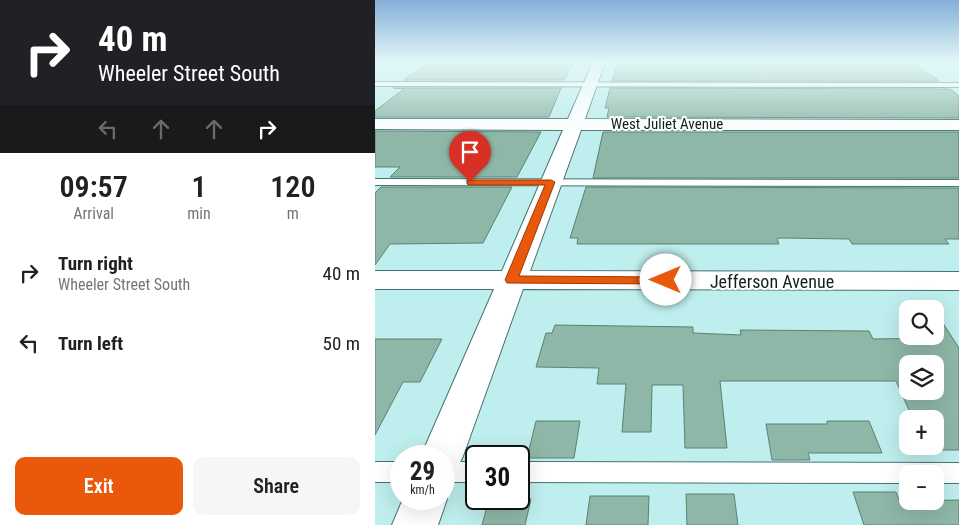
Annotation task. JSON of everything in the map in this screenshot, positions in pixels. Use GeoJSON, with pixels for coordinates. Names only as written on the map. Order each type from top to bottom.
{"type":"FeatureCollection","features":[{"type":"Feature","properties":{"kind":"street"},"geometry":{"type":"LineString","coordinates":[[446,445],[589,86]]}},
{"type":"Feature","properties":{"kind":"street","name":"West Juliet Avenue"},"geometry":{"type":"LineString","coordinates":[[375,124],[959,125]]}},
{"type":"Feature","properties":{"kind":"street","name":"Jefferson Avenue"},"geometry":{"type":"LineString","coordinates":[[375,280],[959,282]]}},
{"type":"Feature","properties":{"kind":"street"},"geometry":{"type":"LineString","coordinates":[[415,525],[421,510]]}},
{"type":"Feature","properties":{"kind":"lane"},"geometry":{"type":"LineString","coordinates":[[375,182],[959,183]]}},
{"type":"Feature","properties":{"kind":"lane"},"geometry":{"type":"LineString","coordinates":[[375,472],[390,472]]}},
{"type":"Feature","properties":{"kind":"lane"},"geometry":{"type":"LineString","coordinates":[[530,472],[959,473]]}},
{"type":"Feature","properties":{"kind":"building"},"geometry":{"type":"Polygon","coordinates":[[[393,88],[561,88],[549,117],[375,117],[375,111],[404,89],[393,88]]]}},
{"type":"Feature","properties":{"kind":"building"},"geometry":{"type":"Polygon","coordinates":[[[610,88],[950,89],[959,96],[959,118],[607,117],[609,108],[605,108],[610,88]]]}},
{"type":"Feature","properties":{"kind":"building"},"geometry":{"type":"Polygon","coordinates":[[[375,131],[541,132],[517,177],[390,177],[400,167],[375,167],[375,131]]]}},
{"type":"Feature","properties":{"kind":"building"},"geometry":{"type":"Polygon","coordinates":[[[603,132],[959,132],[959,178],[593,178],[603,132]]]}},
{"type":"Feature","properties":{"kind":"building"},"geometry":{"type":"Polygon","coordinates":[[[381,187],[512,187],[483,243],[390,244],[375,265],[375,193],[381,187]]]}},
{"type":"Feature","properties":{"kind":"building"},"geometry":{"type":"Polygon","coordinates":[[[586,187],[959,188],[959,239],[945,239],[949,244],[852,244],[849,239],[780,238],[777,239],[779,244],[577,244],[578,238],[570,238],[586,187]]]}},
{"type":"Feature","properties":{"kind":"building"},"geometry":{"type":"Polygon","coordinates":[[[555,325],[693,327],[693,333],[741,335],[740,330],[869,331],[873,339],[899,339],[899,345],[944,345],[944,325],[959,348],[959,450],[944,450],[944,410],[909,410],[904,400],[944,400],[944,355],[899,355],[899,388],[896,381],[720,381],[727,448],[685,448],[683,385],[652,385],[651,432],[622,432],[626,384],[597,384],[599,368],[536,367],[546,333],[552,333],[555,325]]]}},
{"type":"Feature","properties":{"kind":"building"},"geometry":{"type":"Polygon","coordinates":[[[375,339],[442,339],[420,382],[403,382],[375,435],[375,339]]]}},
{"type":"Feature","properties":{"kind":"building"},"geometry":{"type":"Polygon","coordinates":[[[536,421],[580,421],[574,458],[530,458],[530,446],[536,421]]]}},
{"type":"Feature","properties":{"kind":"building"},"geometry":{"type":"Polygon","coordinates":[[[827,421],[869,421],[882,453],[808,453],[810,460],[772,460],[766,424],[827,424],[827,421]]]}},
{"type":"Feature","properties":{"kind":"building"},"geometry":{"type":"Polygon","coordinates":[[[853,492],[896,492],[899,500],[899,510],[944,510],[944,500],[959,500],[959,525],[864,525],[853,492]]]}},
{"type":"Feature","properties":{"kind":"building"},"geometry":{"type":"Polygon","coordinates":[[[686,494],[734,494],[738,525],[687,525],[686,494]]]}},
{"type":"Feature","properties":{"kind":"building"},"geometry":{"type":"Polygon","coordinates":[[[590,496],[649,496],[648,525],[586,525],[590,496]]]}},
{"type":"Feature","properties":{"kind":"building"},"geometry":{"type":"Polygon","coordinates":[[[486,510],[528,510],[525,525],[482,525],[486,510]]]}},
{"type":"Feature","properties":{"kind":"route"},"geometry":{"type":"LineString","coordinates":[[470,182],[551,182],[511,280],[666,280]]}}]}
